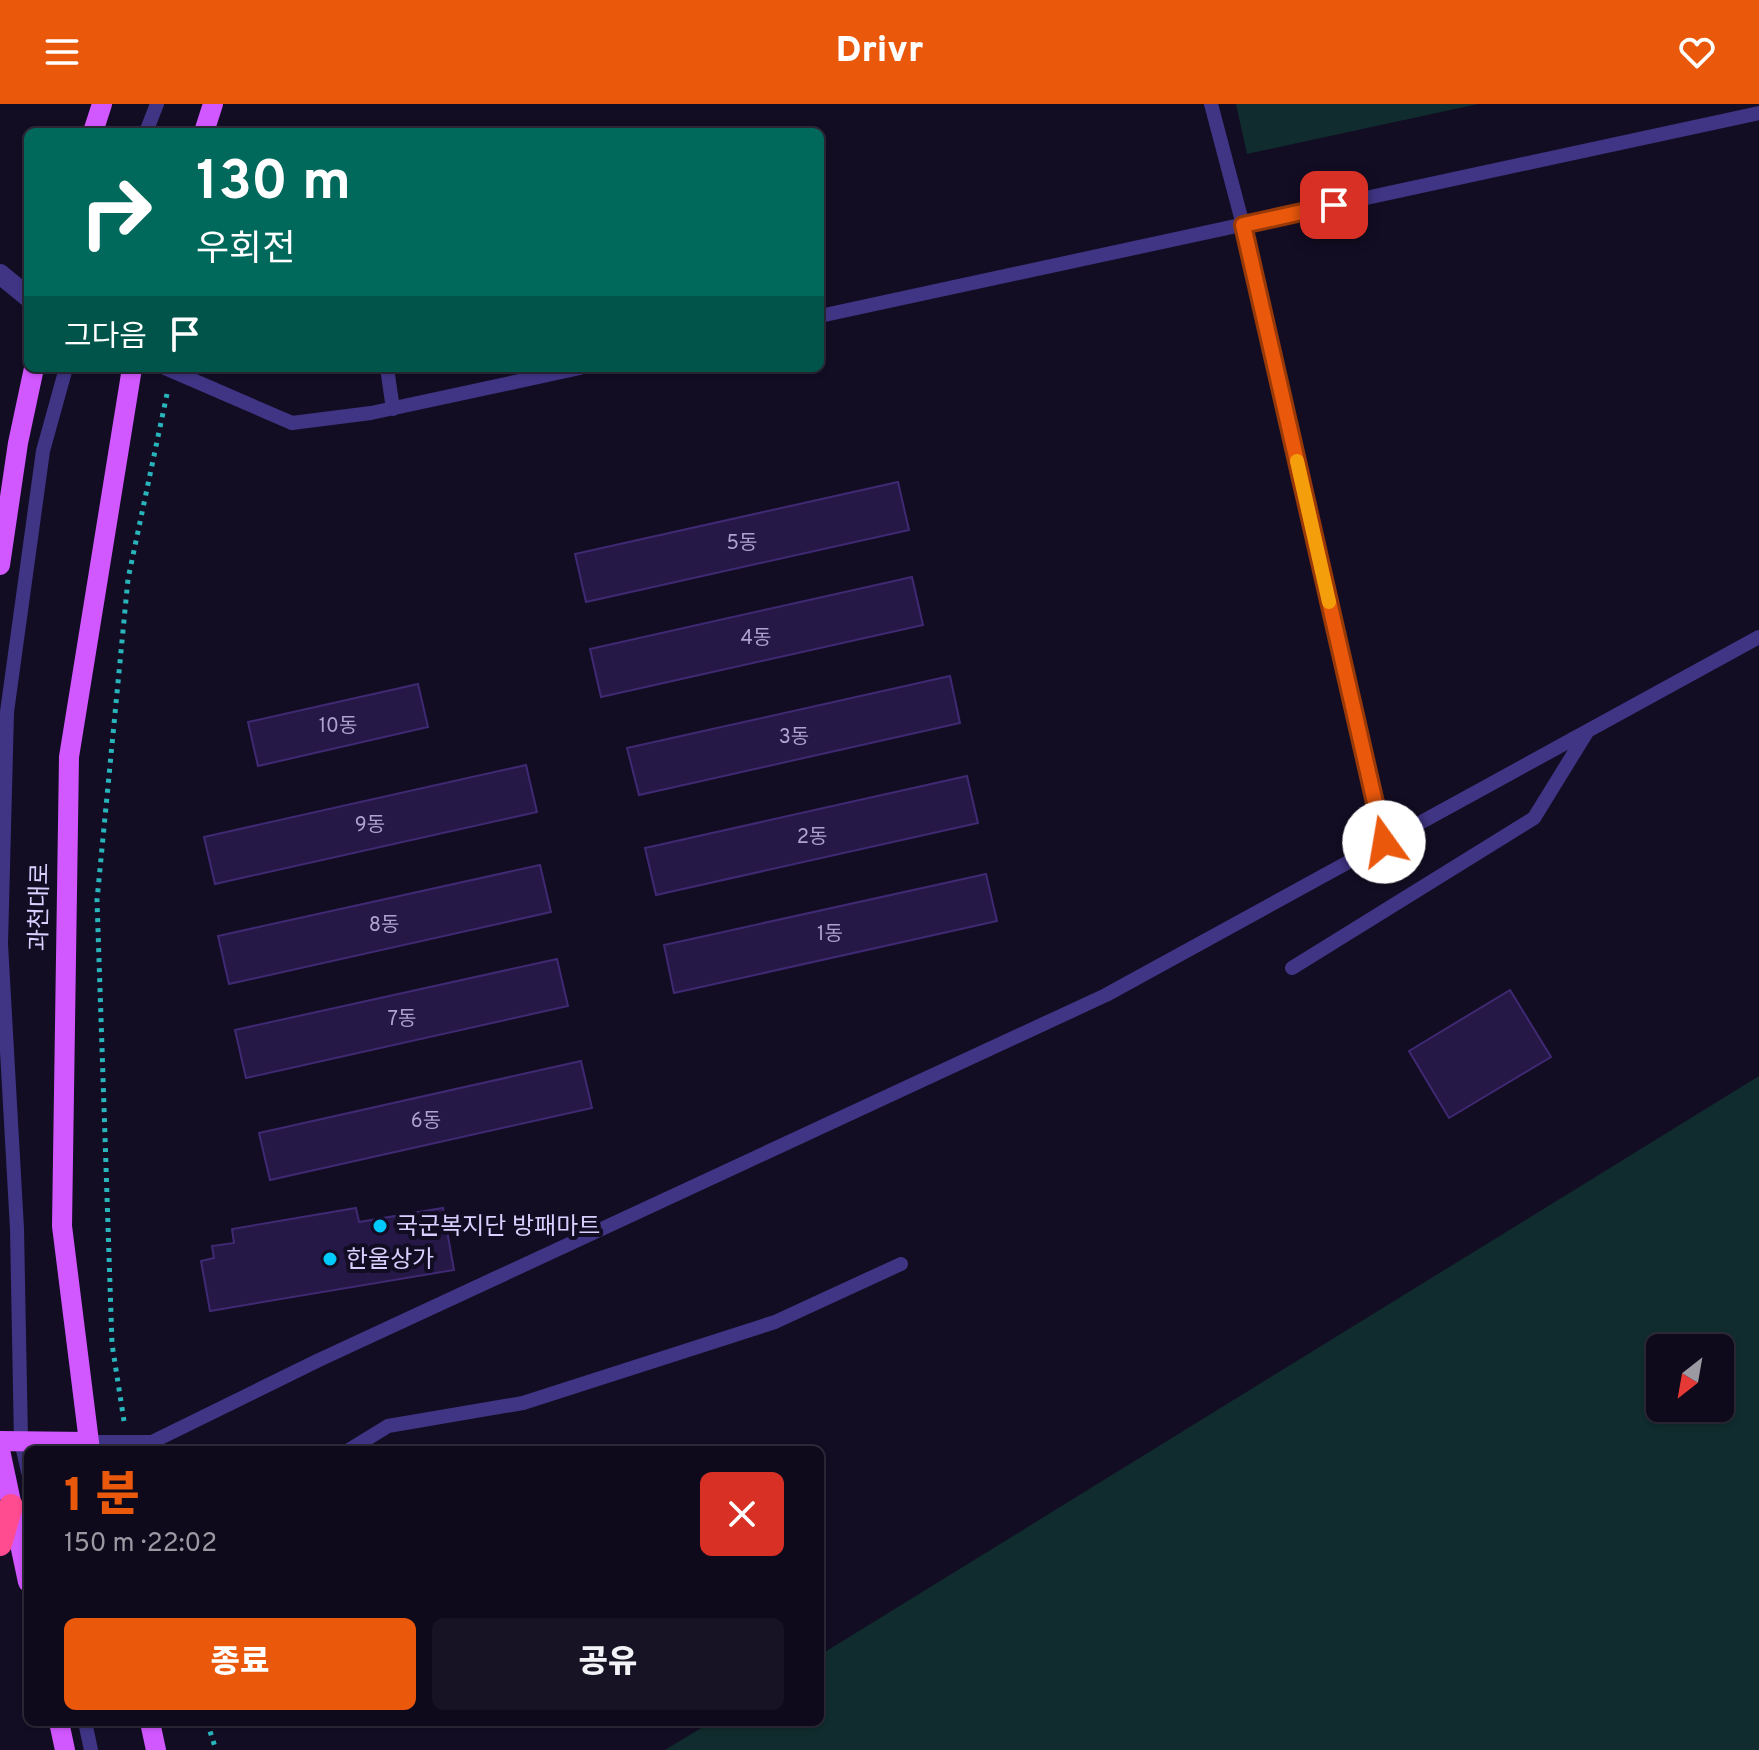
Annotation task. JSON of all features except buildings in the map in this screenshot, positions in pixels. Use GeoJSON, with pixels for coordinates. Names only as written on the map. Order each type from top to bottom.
{"type":"FeatureCollection","features":[{"type":"Feature","properties":{"kind":"highway"},"geometry":{"type":"LineString","coordinates":[[0,1544],[11,1506]]}},
{"type":"Feature","properties":{"kind":"main road"},"geometry":{"type":"LineString","coordinates":[[94,128],[102,104]]}},
{"type":"Feature","properties":{"kind":"main road"},"geometry":{"type":"LineString","coordinates":[[205,128],[213,104]]}},
{"type":"Feature","properties":{"kind":"main road"},"geometry":{"type":"LineString","coordinates":[[0,565],[18,443],[33,372]]}},
{"type":"Feature","properties":{"kind":"main road","name":"과천대로"},"geometry":{"type":"LineString","coordinates":[[89,1446],[62,1226],[69,757],[131,372]]}},
{"type":"Feature","properties":{"kind":"main road"},"geometry":{"type":"LineString","coordinates":[[10,1441],[89,1446]]}},
{"type":"Feature","properties":{"kind":"main road"},"geometry":{"type":"LineString","coordinates":[[0,1450],[24,1564]]}},
{"type":"Feature","properties":{"kind":"main road"},"geometry":{"type":"LineString","coordinates":[[60,1726],[65,1750]]}},
{"type":"Feature","properties":{"kind":"main road"},"geometry":{"type":"LineString","coordinates":[[151,1726],[156,1750]]}},
{"type":"Feature","properties":{"kind":"street"},"geometry":{"type":"LineString","coordinates":[[0,274],[24,294]]}},
{"type":"Feature","properties":{"kind":"lane"},"geometry":{"type":"LineString","coordinates":[[148,128],[157,104]]}},
{"type":"Feature","properties":{"kind":"lane"},"geometry":{"type":"LineString","coordinates":[[1211,104],[1243,225],[1384,842]]}},
{"type":"Feature","properties":{"kind":"lane"},"geometry":{"type":"LineString","coordinates":[[824,315],[1759,113]]}},
{"type":"Feature","properties":{"kind":"lane"},"geometry":{"type":"LineString","coordinates":[[24,1465],[10,1441],[17,1229],[1,944],[7,712],[43,451],[65,372]]}},
{"type":"Feature","properties":{"kind":"lane"},"geometry":{"type":"LineString","coordinates":[[173,372],[292,423],[393,409],[562,372]]}},
{"type":"Feature","properties":{"kind":"lane"},"geometry":{"type":"LineString","coordinates":[[388,372],[393,409]]}},
{"type":"Feature","properties":{"kind":"lane"},"geometry":{"type":"LineString","coordinates":[[89,1446],[127,1441],[152,1442],[319,1360],[1106,995],[1759,637]]}},
{"type":"Feature","properties":{"kind":"lane"},"geometry":{"type":"LineString","coordinates":[[1292,968],[1534,818],[1587,731]]}},
{"type":"Feature","properties":{"kind":"lane"},"geometry":{"type":"LineString","coordinates":[[356,1446],[388,1426],[523,1403],[775,1322],[901,1264]]}},
{"type":"Feature","properties":{"kind":"lane"},"geometry":{"type":"LineString","coordinates":[[86,1726],[91,1750]]}},
{"type":"Feature","properties":{"kind":"path"},"geometry":{"type":"LineString","coordinates":[[127,1441],[112,1344],[97,900],[128,579],[168,372]]}},
{"type":"Feature","properties":{"kind":"path"},"geometry":{"type":"LineString","coordinates":[[208,1726],[216,1750]]}},
{"type":"Feature","properties":{"kind":"green space"},"geometry":{"type":"Polygon","coordinates":[[[1236,104],[1478,104],[1247,154],[1236,104]]]}},
{"type":"Feature","properties":{"kind":"green space"},"geometry":{"type":"Polygon","coordinates":[[[1759,1076],[1759,1750],[665,1750],[704,1726],[824,1726],[824,1653],[1759,1076]]]}},
{"type":"Feature","properties":{"kind":"slow traffic"},"geometry":{"type":"LineString","coordinates":[[1297,461],[1329,602]]}},
{"type":"Feature","properties":{"kind":"place","name":"국군복지단 방패마트"},"geometry":{"type":"Point","coordinates":[380,1226]}},
{"type":"Feature","properties":{"kind":"place","name":"한울상가"},"geometry":{"type":"Point","coordinates":[330,1259]}},
{"type":"Feature","properties":{"kind":"route"},"geometry":{"type":"LineString","coordinates":[[1334,205],[1243,225],[1384,842]]}}]}
